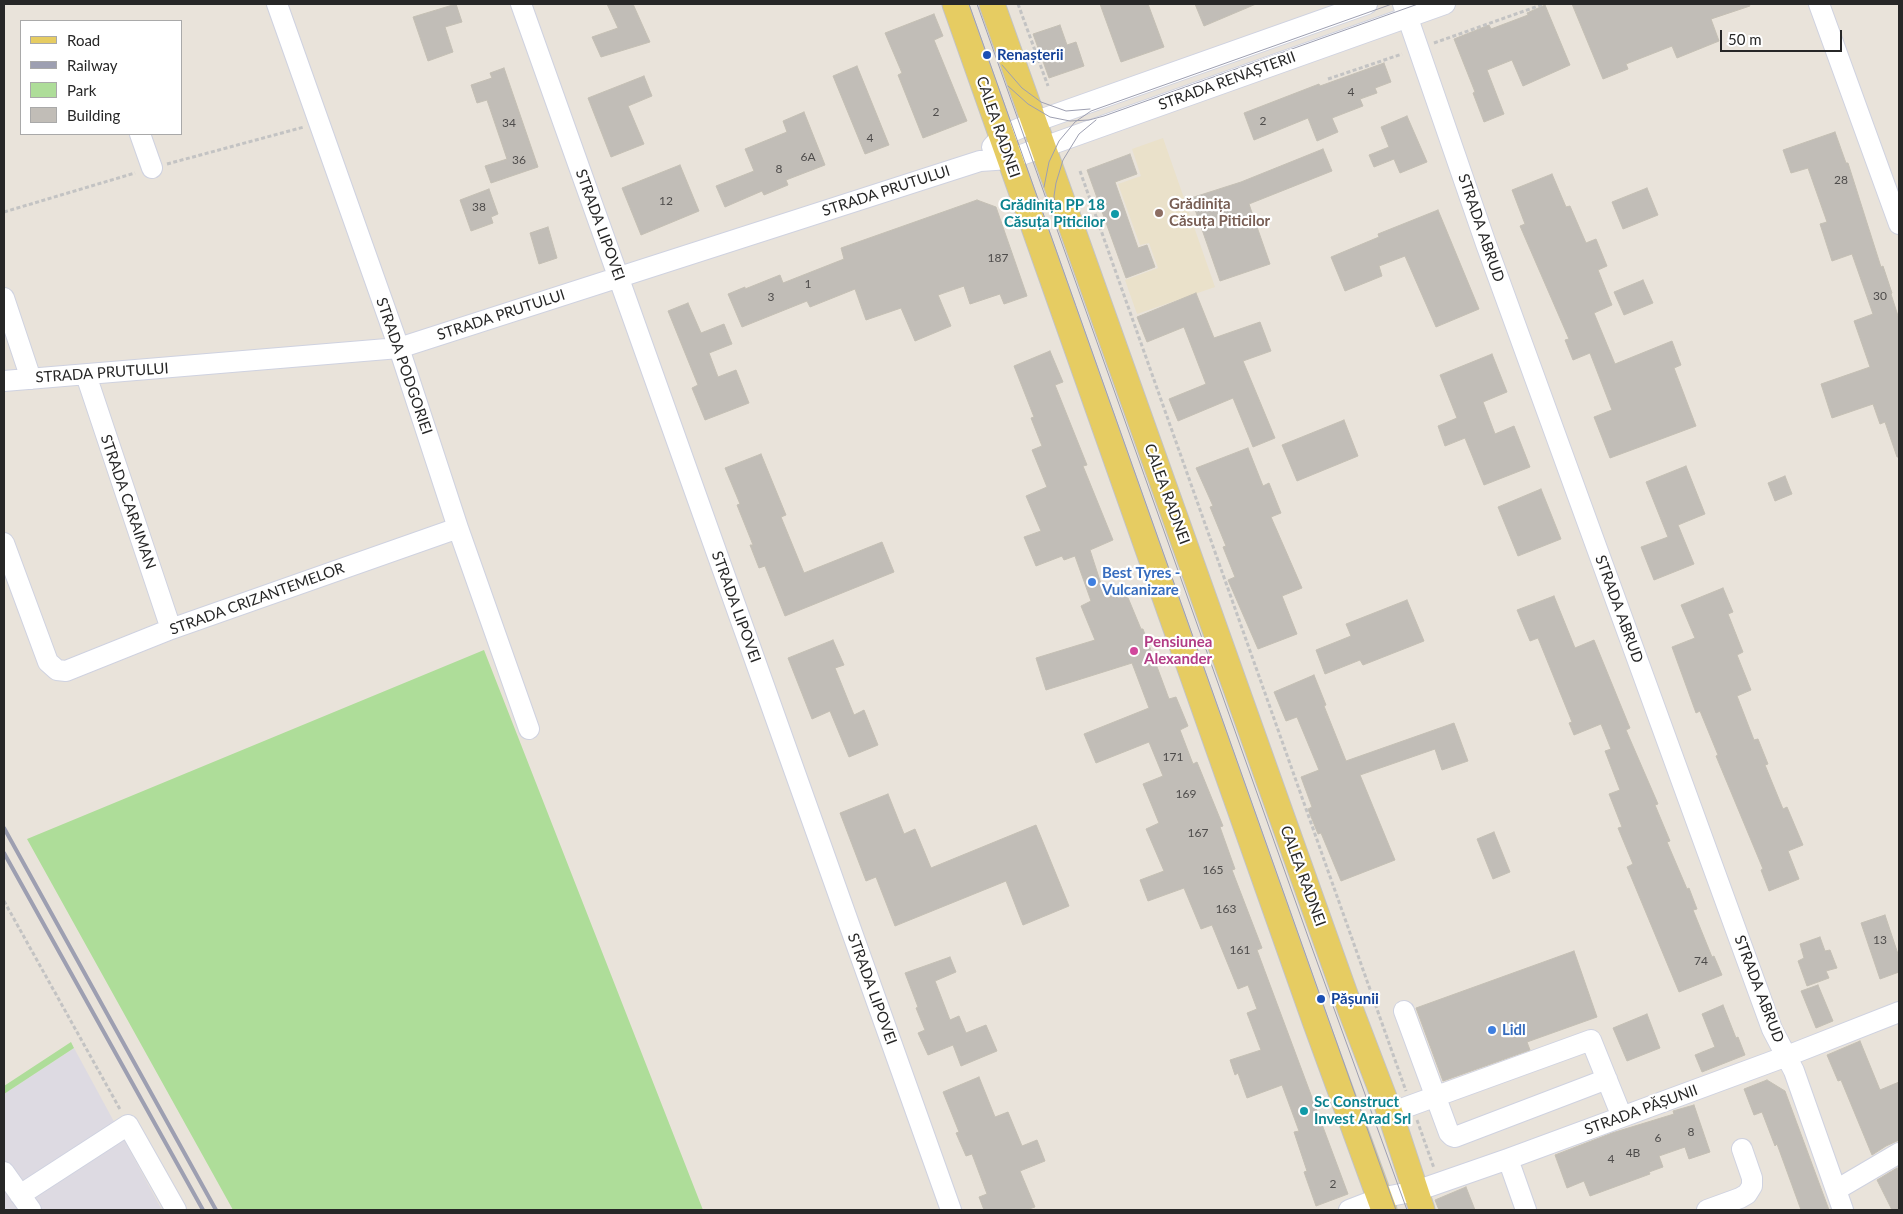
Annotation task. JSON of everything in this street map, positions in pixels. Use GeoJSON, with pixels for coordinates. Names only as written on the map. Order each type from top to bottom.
{"type":"FeatureCollection","features":[{"type":"Feature","properties":{"kind":"main road","name":"CALEA RADNEI"},"geometry":{"type":"LineString","coordinates":[[955,4],[1311,1012],[1382,1204]]}},
{"type":"Feature","properties":{"kind":"main road","name":"CALEA RADNEI"},"geometry":{"type":"LineString","coordinates":[[992,4],[1338,974],[1401,1109],[1423,1196]]}},
{"type":"Feature","properties":{"kind":"street","name":"STRADA PODGORIEI"},"geometry":{"type":"LineString","coordinates":[[276,4],[399,348],[458,528],[529,729]]}},
{"type":"Feature","properties":{"kind":"street","name":"STRADA LIPOVEI"},"geometry":{"type":"LineString","coordinates":[[521,4],[951,1210]]}},
{"type":"Feature","properties":{"kind":"street","name":"STRADA RENAȘTERII"},"geometry":{"type":"LineString","coordinates":[[1002,136],[1034,122],[1366,4]]}},
{"type":"Feature","properties":{"kind":"street","name":"STRADA RENAȘTERII"},"geometry":{"type":"LineString","coordinates":[[1010,159],[1405,10],[1445,4]]}},
{"type":"Feature","properties":{"kind":"street"},"geometry":{"type":"LineString","coordinates":[[1819,4],[1899,224]]}},
{"type":"Feature","properties":{"kind":"street","name":"STRADA ABRUD"},"geometry":{"type":"LineString","coordinates":[[1405,10],[1492,263],[1772,1029],[1799,1084],[1843,1210]]}},
{"type":"Feature","properties":{"kind":"street"},"geometry":{"type":"LineString","coordinates":[[140,135],[152,168]]}},
{"type":"Feature","properties":{"kind":"street","name":"STRADA PRUTULUI"},"geometry":{"type":"LineString","coordinates":[[980,160],[1002,136]]}},
{"type":"Feature","properties":{"kind":"street","name":"STRADA PRUTULUI"},"geometry":{"type":"LineString","coordinates":[[4,381],[399,348],[980,160],[1010,159]]}},
{"type":"Feature","properties":{"kind":"street"},"geometry":{"type":"LineString","coordinates":[[4,298],[31,379]]}},
{"type":"Feature","properties":{"kind":"street","name":"STRADA CARAIMAN"},"geometry":{"type":"LineString","coordinates":[[86,375],[171,629]]}},
{"type":"Feature","properties":{"kind":"street","name":"STRADA CRIZANTEMELOR"},"geometry":{"type":"LineString","coordinates":[[4,543],[48,662],[57,670],[66,671],[171,629],[458,528]]}},
{"type":"Feature","properties":{"kind":"street"},"geometry":{"type":"LineString","coordinates":[[1404,1011],[1449,1133],[1455,1137],[1607,1079]]}},
{"type":"Feature","properties":{"kind":"street","name":"STRADA PĂȘUNII"},"geometry":{"type":"LineString","coordinates":[[1349,1210],[1423,1196],[1508,1159],[1899,1012]]}},
{"type":"Feature","properties":{"kind":"street"},"geometry":{"type":"LineString","coordinates":[[1401,1109],[1591,1040],[1622,1117]]}},
{"type":"Feature","properties":{"kind":"street"},"geometry":{"type":"LineString","coordinates":[[4,1172],[25,1203],[128,1125],[176,1210]]}},
{"type":"Feature","properties":{"kind":"street"},"geometry":{"type":"LineString","coordinates":[[1707,1210],[1740,1198],[1752,1186],[1752,1178],[1742,1149]]}},
{"type":"Feature","properties":{"kind":"street"},"geometry":{"type":"LineString","coordinates":[[1836,1190],[1899,1153]]}},
{"type":"Feature","properties":{"kind":"street"},"geometry":{"type":"LineString","coordinates":[[1508,1159],[1526,1210]]}},
{"type":"Feature","properties":{"kind":"path"},"geometry":{"type":"LineString","coordinates":[[1018,4],[1048,86]]}},
{"type":"Feature","properties":{"kind":"path"},"geometry":{"type":"LineString","coordinates":[[1080,171],[1401,1109],[1435,1172],[1423,1196]]}},
{"type":"Feature","properties":{"kind":"path"},"geometry":{"type":"LineString","coordinates":[[4,901],[128,1125]]}},
{"type":"Feature","properties":{"kind":"shaded area","name":"Grădinița Căsuța Piticilor"},"geometry":{"type":"Polygon","coordinates":[[[1163,138],[1215,287],[1137,314],[1125,280],[1158,268],[1149,243],[1140,245],[1118,184],[1141,176],[1132,149],[1163,138]]]}},
{"type":"Feature","properties":{"kind":"shaded area"},"geometry":{"type":"Polygon","coordinates":[[[74,1048],[162,1210],[4,1210],[4,1094],[74,1048]]]}},
{"type":"Feature","properties":{"kind":"green space"},"geometry":{"type":"Polygon","coordinates":[[[484,650],[703,1210],[233,1210],[27,839],[484,650]]]}},
{"type":"Feature","properties":{"kind":"green space"},"geometry":{"type":"Polygon","coordinates":[[[71,1042],[74,1048],[4,1094],[4,1086],[71,1042]]]}},
{"type":"Feature","properties":{"kind":"building"},"geometry":{"type":"Polygon","coordinates":[[[456,4],[462,22],[445,27],[453,52],[428,61],[413,17],[456,4]]]}},
{"type":"Feature","properties":{"kind":"building"},"geometry":{"type":"Polygon","coordinates":[[[607,4],[633,4],[650,42],[601,57],[592,37],[618,28],[607,4]]]}},
{"type":"Feature","properties":{"kind":"building"},"geometry":{"type":"Polygon","coordinates":[[[1100,4],[1148,4],[1164,47],[1121,62],[1100,4]]]}},
{"type":"Feature","properties":{"kind":"building"},"geometry":{"type":"Polygon","coordinates":[[[1195,4],[1256,4],[1204,26],[1195,4]]]}},
{"type":"Feature","properties":{"kind":"building"},"geometry":{"type":"Polygon","coordinates":[[[1572,4],[1749,4],[1750,6],[1711,19],[1719,41],[1677,58],[1672,46],[1626,64],[1628,69],[1603,79],[1572,4]]]}},
{"type":"Feature","properties":{"kind":"building"},"geometry":{"type":"Polygon","coordinates":[[[1545,5],[1570,65],[1523,86],[1512,60],[1487,70],[1504,114],[1484,122],[1473,93],[1475,92],[1454,39],[1489,25],[1491,29],[1528,15],[1527,13],[1545,5]]]}},
{"type":"Feature","properties":{"kind":"building"},"geometry":{"type":"Polygon","coordinates":[[[934,14],[943,36],[934,40],[967,121],[923,138],[898,75],[902,73],[885,33],[934,14]]]}},
{"type":"Feature","properties":{"kind":"building"},"geometry":{"type":"Polygon","coordinates":[[[1060,25],[1067,45],[1076,42],[1084,66],[1049,78],[1033,34],[1060,25]]]}},
{"type":"Feature","properties":{"kind":"building"},"geometry":{"type":"Polygon","coordinates":[[[1384,63],[1391,82],[1375,88],[1377,93],[1360,99],[1363,106],[1332,118],[1338,132],[1317,141],[1308,118],[1254,140],[1244,113],[1319,84],[1320,86],[1384,63]]]}},
{"type":"Feature","properties":{"kind":"building"},"geometry":{"type":"Polygon","coordinates":[[[857,66],[889,145],[865,154],[833,76],[857,66]]]}},
{"type":"Feature","properties":{"kind":"building"},"geometry":{"type":"Polygon","coordinates":[[[504,68],[538,167],[491,183],[485,166],[507,159],[487,100],[477,103],[471,85],[492,78],[490,73],[504,68]]]}},
{"type":"Feature","properties":{"kind":"building"},"geometry":{"type":"Polygon","coordinates":[[[644,76],[652,96],[628,106],[644,144],[611,157],[588,98],[644,76]]]}},
{"type":"Feature","properties":{"kind":"building"},"geometry":{"type":"Polygon","coordinates":[[[804,112],[825,165],[786,180],[788,185],[764,195],[762,191],[725,207],[716,186],[754,171],[745,149],[787,132],[783,121],[804,112]]]}},
{"type":"Feature","properties":{"kind":"building"},"geometry":{"type":"Polygon","coordinates":[[[1407,116],[1427,162],[1400,173],[1394,159],[1374,167],[1369,155],[1389,147],[1381,127],[1407,116]]]}},
{"type":"Feature","properties":{"kind":"building"},"geometry":{"type":"Polygon","coordinates":[[[1835,132],[1846,163],[1848,163],[1899,319],[1899,457],[1897,457],[1885,422],[1880,424],[1873,404],[1832,418],[1821,384],[1870,367],[1854,321],[1873,314],[1852,254],[1832,261],[1820,224],[1827,222],[1808,168],[1791,173],[1783,150],[1835,132]]]}},
{"type":"Feature","properties":{"kind":"building"},"geometry":{"type":"Polygon","coordinates":[[[1323,149],[1332,171],[1249,204],[1270,264],[1220,281],[1191,198],[1241,182],[1323,149]]]}},
{"type":"Feature","properties":{"kind":"building","name":"Grădinița PP 18 Căsuța Piticilor"},"geometry":{"type":"Polygon","coordinates":[[[1130,154],[1137,174],[1115,182],[1138,248],[1147,245],[1155,267],[1126,278],[1087,170],[1130,154]]]}},
{"type":"Feature","properties":{"kind":"building"},"geometry":{"type":"Polygon","coordinates":[[[680,165],[699,211],[641,235],[622,188],[680,165]]]}},
{"type":"Feature","properties":{"kind":"building"},"geometry":{"type":"Polygon","coordinates":[[[1552,174],[1566,207],[1570,206],[1586,243],[1596,239],[1607,266],[1598,270],[1612,305],[1594,313],[1615,364],[1672,341],[1681,365],[1674,368],[1696,426],[1610,458],[1594,417],[1612,410],[1590,353],[1573,360],[1565,340],[1569,339],[1520,226],[1525,224],[1512,190],[1552,174]]]}},
{"type":"Feature","properties":{"kind":"building"},"geometry":{"type":"Polygon","coordinates":[[[1647,188],[1658,215],[1623,229],[1612,202],[1647,188]]]}},
{"type":"Feature","properties":{"kind":"building"},"geometry":{"type":"Polygon","coordinates":[[[489,189],[498,214],[491,217],[493,223],[471,231],[460,200],[489,189]]]}},
{"type":"Feature","properties":{"kind":"building"},"geometry":{"type":"Polygon","coordinates":[[[977,200],[996,207],[1027,296],[1004,304],[1000,294],[970,304],[964,286],[938,295],[951,326],[915,341],[901,308],[866,320],[855,289],[810,307],[807,301],[742,327],[728,294],[780,275],[783,283],[844,259],[841,248],[977,200]]]}},
{"type":"Feature","properties":{"kind":"building"},"geometry":{"type":"Polygon","coordinates":[[[1438,210],[1479,309],[1436,327],[1405,256],[1379,266],[1382,276],[1345,291],[1331,257],[1379,237],[1378,234],[1438,210]]]}},
{"type":"Feature","properties":{"kind":"building"},"geometry":{"type":"Polygon","coordinates":[[[548,227],[557,258],[539,264],[530,233],[548,227]]]}},
{"type":"Feature","properties":{"kind":"building"},"geometry":{"type":"Polygon","coordinates":[[[1643,280],[1653,303],[1624,315],[1614,292],[1643,280]]]}},
{"type":"Feature","properties":{"kind":"building"},"geometry":{"type":"Polygon","coordinates":[[[1196,293],[1214,338],[1260,322],[1271,351],[1243,361],[1275,438],[1253,447],[1233,398],[1178,421],[1169,399],[1206,384],[1184,327],[1147,342],[1137,317],[1196,293]]]}},
{"type":"Feature","properties":{"kind":"building"},"geometry":{"type":"Polygon","coordinates":[[[688,303],[701,333],[724,324],[732,344],[709,353],[718,377],[736,370],[749,403],[705,420],[692,388],[698,385],[668,311],[688,303]]]}},
{"type":"Feature","properties":{"kind":"building"},"geometry":{"type":"Polygon","coordinates":[[[1050,351],[1063,382],[1055,385],[1087,465],[1083,466],[1113,540],[1090,550],[1105,596],[1124,588],[1141,629],[1143,629],[1169,699],[1176,697],[1188,726],[1180,730],[1193,764],[1197,762],[1223,826],[1220,827],[1235,869],[1232,870],[1262,948],[1257,950],[1348,1194],[1316,1206],[1304,1172],[1307,1171],[1294,1132],[1299,1131],[1282,1085],[1247,1098],[1238,1073],[1235,1075],[1230,1060],[1261,1050],[1247,1013],[1257,1009],[1248,985],[1238,989],[1212,925],[1201,929],[1184,888],[1148,901],[1140,880],[1164,871],[1146,829],[1159,823],[1143,784],[1163,776],[1149,742],[1096,763],[1084,734],[1149,708],[1132,663],[1046,690],[1036,658],[1095,640],[1081,606],[1091,601],[1075,556],[1064,560],[1062,556],[1036,566],[1024,537],[1041,531],[1026,496],[1047,487],[1032,450],[1042,446],[1031,418],[1034,417],[1014,366],[1050,351]]]}},
{"type":"Feature","properties":{"kind":"building"},"geometry":{"type":"Polygon","coordinates":[[[1492,354],[1507,392],[1483,402],[1495,434],[1514,426],[1530,467],[1484,485],[1465,438],[1445,446],[1438,426],[1457,418],[1440,375],[1492,354]]]}},
{"type":"Feature","properties":{"kind":"building"},"geometry":{"type":"Polygon","coordinates":[[[1344,420],[1358,456],[1297,481],[1282,445],[1344,420]]]}},
{"type":"Feature","properties":{"kind":"building"},"geometry":{"type":"Polygon","coordinates":[[[1248,448],[1263,486],[1269,483],[1281,513],[1271,517],[1302,588],[1282,596],[1297,634],[1258,649],[1228,580],[1235,577],[1223,547],[1226,546],[1210,507],[1213,506],[1196,468],[1248,448]]]}},
{"type":"Feature","properties":{"kind":"building"},"geometry":{"type":"Polygon","coordinates":[[[761,454],[786,515],[781,517],[804,573],[882,542],[894,572],[785,616],[765,566],[759,568],[750,545],[753,545],[737,505],[740,504],[725,468],[761,454]]]}},
{"type":"Feature","properties":{"kind":"building"},"geometry":{"type":"Polygon","coordinates":[[[1686,466],[1705,514],[1678,525],[1694,564],[1654,580],[1641,547],[1668,537],[1646,482],[1686,466]]]}},
{"type":"Feature","properties":{"kind":"building"},"geometry":{"type":"Polygon","coordinates":[[[1785,476],[1792,494],[1775,501],[1768,483],[1785,476]]]}},
{"type":"Feature","properties":{"kind":"building"},"geometry":{"type":"Polygon","coordinates":[[[1541,489],[1561,539],[1518,556],[1498,507],[1541,489]]]}},
{"type":"Feature","properties":{"kind":"building"},"geometry":{"type":"Polygon","coordinates":[[[1723,588],[1733,612],[1728,614],[1743,652],[1737,655],[1751,690],[1737,696],[1754,740],[1758,739],[1768,764],[1765,765],[1783,809],[1787,807],[1803,845],[1788,851],[1799,879],[1769,891],[1761,870],[1763,869],[1716,756],[1718,755],[1700,711],[1696,713],[1672,647],[1695,638],[1681,605],[1723,588]]]}},
{"type":"Feature","properties":{"kind":"building"},"geometry":{"type":"Polygon","coordinates":[[[1554,596],[1575,648],[1594,640],[1630,728],[1626,730],[1658,804],[1655,805],[1670,841],[1667,842],[1687,889],[1689,888],[1697,909],[1693,910],[1712,957],[1714,956],[1722,975],[1679,992],[1627,867],[1633,864],[1618,828],[1622,827],[1609,794],[1620,790],[1605,751],[1611,749],[1601,724],[1574,735],[1569,723],[1572,722],[1538,638],[1530,641],[1517,610],[1554,596]]]}},
{"type":"Feature","properties":{"kind":"building"},"geometry":{"type":"Polygon","coordinates":[[[1407,600],[1424,641],[1363,665],[1360,660],[1325,674],[1316,650],[1351,636],[1346,624],[1407,600]]]}},
{"type":"Feature","properties":{"kind":"building"},"geometry":{"type":"Polygon","coordinates":[[[833,640],[844,665],[835,668],[854,715],[864,710],[878,745],[849,757],[830,711],[812,719],[788,658],[833,640]]]}},
{"type":"Feature","properties":{"kind":"building"},"geometry":{"type":"Polygon","coordinates":[[[1314,675],[1346,761],[1454,723],[1468,761],[1442,770],[1435,749],[1360,775],[1395,860],[1341,881],[1321,833],[1318,834],[1308,809],[1312,807],[1301,777],[1319,770],[1297,717],[1286,721],[1274,692],[1314,675]]]}},
{"type":"Feature","properties":{"kind":"building"},"geometry":{"type":"Polygon","coordinates":[[[888,794],[904,834],[915,829],[931,868],[1036,825],[1069,906],[1023,925],[1006,881],[895,926],[876,877],[866,881],[840,813],[888,794]]]}},
{"type":"Feature","properties":{"kind":"building"},"geometry":{"type":"Polygon","coordinates":[[[1494,832],[1510,872],[1493,879],[1477,839],[1494,832]]]}},
{"type":"Feature","properties":{"kind":"building"},"geometry":{"type":"Polygon","coordinates":[[[1885,915],[1899,957],[1899,972],[1880,979],[1861,923],[1885,915]]]}},
{"type":"Feature","properties":{"kind":"building"},"geometry":{"type":"Polygon","coordinates":[[[1820,937],[1825,951],[1830,950],[1837,968],[1826,971],[1829,978],[1807,986],[1798,961],[1804,958],[1800,944],[1820,937]]]}},
{"type":"Feature","properties":{"kind":"building","name":"Lidl"},"geometry":{"type":"Polygon","coordinates":[[[1574,951],[1597,1017],[1527,1042],[1530,1050],[1443,1081],[1416,1008],[1574,951]]]}},
{"type":"Feature","properties":{"kind":"building"},"geometry":{"type":"Polygon","coordinates":[[[950,957],[956,972],[935,981],[950,1020],[959,1016],[966,1033],[986,1025],[997,1051],[961,1066],[953,1045],[928,1055],[918,1033],[925,1030],[905,973],[950,957]]]}},
{"type":"Feature","properties":{"kind":"building"},"geometry":{"type":"Polygon","coordinates":[[[1818,985],[1833,1021],[1816,1028],[1801,991],[1818,985]]]}},
{"type":"Feature","properties":{"kind":"building"},"geometry":{"type":"Polygon","coordinates":[[[1723,1005],[1745,1055],[1702,1072],[1695,1055],[1715,1047],[1702,1014],[1723,1005]]]}},
{"type":"Feature","properties":{"kind":"building"},"geometry":{"type":"Polygon","coordinates":[[[1647,1014],[1660,1048],[1627,1061],[1613,1028],[1647,1014]]]}},
{"type":"Feature","properties":{"kind":"building"},"geometry":{"type":"Polygon","coordinates":[[[1860,1041],[1880,1090],[1899,1082],[1899,1140],[1872,1155],[1841,1080],[1838,1081],[1827,1055],[1860,1041]]]}},
{"type":"Feature","properties":{"kind":"building"},"geometry":{"type":"Polygon","coordinates":[[[979,1077],[995,1117],[1008,1112],[1022,1146],[1037,1140],[1045,1161],[1020,1171],[1035,1207],[1026,1210],[984,1210],[979,1197],[987,1194],[972,1154],[966,1156],[956,1133],[959,1132],[943,1092],[979,1077]]]}},
{"type":"Feature","properties":{"kind":"building"},"geometry":{"type":"Polygon","coordinates":[[[1767,1080],[1785,1091],[1829,1210],[1801,1210],[1777,1144],[1775,1146],[1762,1112],[1754,1115],[1744,1089],[1767,1080]]]}},
{"type":"Feature","properties":{"kind":"building"},"geometry":{"type":"Polygon","coordinates":[[[1694,1105],[1710,1152],[1689,1159],[1685,1147],[1659,1156],[1663,1167],[1649,1172],[1650,1174],[1590,1196],[1584,1181],[1567,1188],[1555,1155],[1612,1133],[1674,1114],[1673,1111],[1694,1105]]]}},
{"type":"Feature","properties":{"kind":"building"},"geometry":{"type":"Polygon","coordinates":[[[1897,1168],[1899,1172],[1899,1210],[1892,1210],[1877,1180],[1897,1168]]]}},
{"type":"Feature","properties":{"kind":"building"},"geometry":{"type":"Polygon","coordinates":[[[1466,1187],[1475,1210],[1439,1210],[1435,1200],[1466,1187]]]}},
{"type":"Feature","properties":{"kind":"tram line"},"geometry":{"type":"LineString","coordinates":[[969,4],[1396,1210]]}},
{"type":"Feature","properties":{"kind":"tram line"},"geometry":{"type":"LineString","coordinates":[[977,4],[1407,1210]]}},
{"type":"Feature","properties":{"kind":"tram line"},"geometry":{"type":"LineString","coordinates":[[1044,187],[1049,162],[1059,141],[1075,122],[1091,111],[1392,4]]}},
{"type":"Feature","properties":{"kind":"tram line"},"geometry":{"type":"LineString","coordinates":[[1008,86],[1028,104],[1050,117],[1070,121],[1089,120],[1418,4]]}},
{"type":"Feature","properties":{"kind":"tram line"},"geometry":{"type":"LineString","coordinates":[[1002,65],[1022,88],[1041,102],[1066,111],[1090,109]]}},
{"type":"Feature","properties":{"kind":"tram line"},"geometry":{"type":"LineString","coordinates":[[1055,211],[1054,196],[1056,183],[1063,160],[1079,134],[1096,120]]}},
{"type":"Feature","properties":{"kind":"railway"},"geometry":{"type":"LineString","coordinates":[[4,828],[216,1210]]}},
{"type":"Feature","properties":{"kind":"railway"},"geometry":{"type":"LineString","coordinates":[[4,853],[203,1210]]}},
{"type":"Feature","properties":{"kind":"place","name":"Renașterii"},"geometry":{"type":"Point","coordinates":[987,55]}},
{"type":"Feature","properties":{"kind":"place","name":"Grădinița Căsuța Piticilor"},"geometry":{"type":"Point","coordinates":[1159,213]}},
{"type":"Feature","properties":{"kind":"place","name":"Grădinița PP 18 Căsuța Piticilor"},"geometry":{"type":"Point","coordinates":[1115,214]}},
{"type":"Feature","properties":{"kind":"place","name":"Best Tyres - Vulcanizare"},"geometry":{"type":"Point","coordinates":[1092,582]}},
{"type":"Feature","properties":{"kind":"place","name":"Pensiunea Alexander"},"geometry":{"type":"Point","coordinates":[1134,651]}},
{"type":"Feature","properties":{"kind":"place","name":"Pășunii"},"geometry":{"type":"Point","coordinates":[1321,999]}},
{"type":"Feature","properties":{"kind":"place","name":"Lidl"},"geometry":{"type":"Point","coordinates":[1492,1030]}},
{"type":"Feature","properties":{"kind":"place","name":"Sc Construct Invest Arad Srl"},"geometry":{"type":"Point","coordinates":[1304,1111]}}]}
